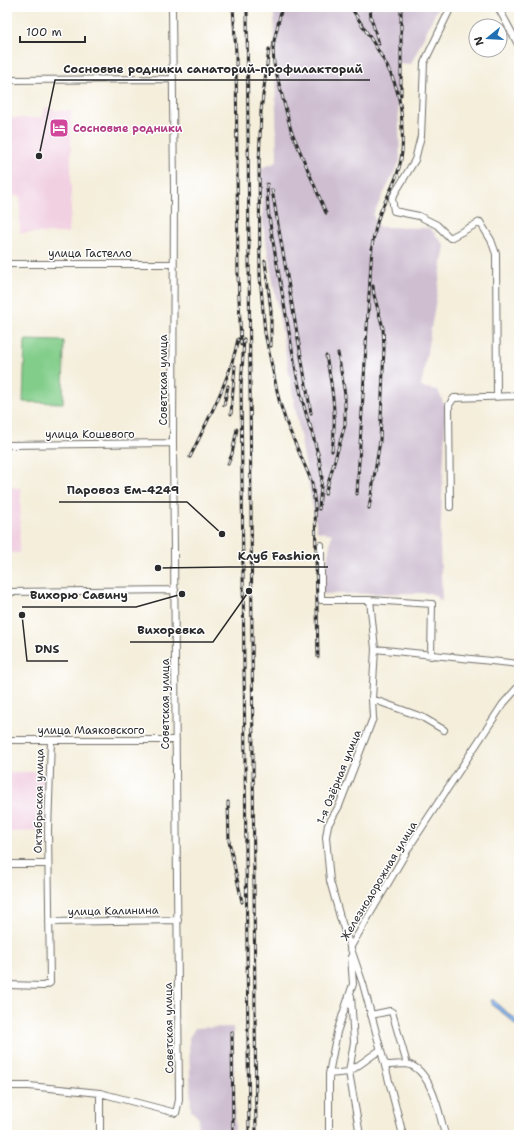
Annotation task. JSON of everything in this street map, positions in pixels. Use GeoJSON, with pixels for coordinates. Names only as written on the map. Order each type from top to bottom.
{"type":"FeatureCollection","features":[{"type":"Feature","properties":{"kind":"street","name":"Советская улица"},"geometry":{"type":"LineString","coordinates":[[100,1093],[176,1113],[180,1100],[173,443],[172,7]]}},
{"type":"Feature","properties":{"kind":"street"},"geometry":{"type":"LineString","coordinates":[[451,7],[424,63],[421,136],[415,160],[392,198],[394,211],[418,216],[437,225],[450,238],[480,222],[491,240],[496,254],[497,397]]}},
{"type":"Feature","properties":{"kind":"street"},"geometry":{"type":"LineString","coordinates":[[498,7],[519,46]]}},
{"type":"Feature","properties":{"kind":"street"},"geometry":{"type":"LineString","coordinates":[[7,80],[173,79]]}},
{"type":"Feature","properties":{"kind":"street","name":"улица Гастелло"},"geometry":{"type":"LineString","coordinates":[[7,264],[173,264]]}},
{"type":"Feature","properties":{"kind":"street"},"geometry":{"type":"LineString","coordinates":[[450,507],[449,405],[454,398],[519,396]]}},
{"type":"Feature","properties":{"kind":"street","name":"улица Кошевого"},"geometry":{"type":"LineString","coordinates":[[7,444],[173,443]]}},
{"type":"Feature","properties":{"kind":"street"},"geometry":{"type":"LineString","coordinates":[[321,545],[321,600],[370,600],[432,604],[431,656]]}},
{"type":"Feature","properties":{"kind":"street"},"geometry":{"type":"LineString","coordinates":[[7,592],[175,590]]}},
{"type":"Feature","properties":{"kind":"street","name":"1-я Озёрная улица"},"geometry":{"type":"LineString","coordinates":[[370,600],[375,649],[372,699],[373,718],[339,806],[328,825],[326,837],[330,881],[340,917],[363,984],[403,1135]]}},
{"type":"Feature","properties":{"kind":"street"},"geometry":{"type":"LineString","coordinates":[[375,649],[519,664]]}},
{"type":"Feature","properties":{"kind":"street","name":"Железнодорожная улица"},"geometry":{"type":"LineString","coordinates":[[329,1135],[329,1074],[337,1032],[353,984],[350,947],[416,838],[503,704],[519,686]]}},
{"type":"Feature","properties":{"kind":"street"},"geometry":{"type":"LineString","coordinates":[[372,699],[422,717],[444,730]]}},
{"type":"Feature","properties":{"kind":"street","name":"улица Маяковского"},"geometry":{"type":"LineString","coordinates":[[7,740],[176,740]]}},
{"type":"Feature","properties":{"kind":"street","name":"Октябрьская улица"},"geometry":{"type":"LineString","coordinates":[[7,985],[43,986],[50,983],[48,864],[50,740]]}},
{"type":"Feature","properties":{"kind":"street","name":"Октябрьская улица"},"geometry":{"type":"LineString","coordinates":[[7,864],[48,864]]}},
{"type":"Feature","properties":{"kind":"street","name":"улица Калинина"},"geometry":{"type":"LineString","coordinates":[[49,922],[178,920]]}},
{"type":"Feature","properties":{"kind":"street"},"geometry":{"type":"LineString","coordinates":[[351,993],[354,1042],[349,1072],[360,1135]]}},
{"type":"Feature","properties":{"kind":"street"},"geometry":{"type":"LineString","coordinates":[[371,1015],[390,1011],[392,1012],[407,1064]]}},
{"type":"Feature","properties":{"kind":"street"},"geometry":{"type":"LineString","coordinates":[[329,1074],[349,1072],[380,1050]]}},
{"type":"Feature","properties":{"kind":"street"},"geometry":{"type":"LineString","coordinates":[[384,1062],[387,1065],[407,1064],[416,1068],[424,1077],[435,1095],[446,1135]]}},
{"type":"Feature","properties":{"kind":"street"},"geometry":{"type":"LineString","coordinates":[[7,1086],[29,1086],[100,1093],[100,1135]]}},
{"type":"Feature","properties":{"kind":"shaded area"},"geometry":{"type":"Polygon","coordinates":[[[274,7],[438,7],[411,64],[397,63],[400,161],[373,215],[379,227],[430,228],[445,246],[421,387],[438,390],[446,409],[440,544],[442,601],[430,593],[321,594],[332,534],[317,531],[263,225],[261,168],[277,162],[274,7]]]}},
{"type":"Feature","properties":{"kind":"shaded area"},"geometry":{"type":"Polygon","coordinates":[[[44,107],[55,110],[71,111],[71,217],[69,220],[68,233],[20,233],[20,196],[7,195],[7,118],[40,118],[43,115],[44,107]]]}},
{"type":"Feature","properties":{"kind":"shaded area"},"geometry":{"type":"Polygon","coordinates":[[[7,487],[21,488],[19,553],[7,553],[7,487]]]}},
{"type":"Feature","properties":{"kind":"shaded area"},"geometry":{"type":"Polygon","coordinates":[[[7,772],[43,772],[44,831],[7,832],[7,772]]]}},
{"type":"Feature","properties":{"kind":"shaded area"},"geometry":{"type":"Polygon","coordinates":[[[233,1027],[235,1135],[109,1135],[110,1127],[197,1128],[199,1118],[191,1111],[189,1038],[195,1028],[233,1027]]]}},
{"type":"Feature","properties":{"kind":"green space"},"geometry":{"type":"Polygon","coordinates":[[[25,340],[64,341],[63,403],[23,402],[25,340]]]}},
{"type":"Feature","properties":{"kind":"water"},"geometry":{"type":"Polygon","coordinates":[[[491,1000],[494,1000],[499,1006],[519,1022],[519,1029],[508,1017],[493,1006],[491,1000]]]}},
{"type":"Feature","properties":{"kind":"railway"},"geometry":{"type":"LineString","coordinates":[[233,7],[236,53],[238,275],[241,345]]}},
{"type":"Feature","properties":{"kind":"railway"},"geometry":{"type":"LineString","coordinates":[[247,7],[256,1135]]}},
{"type":"Feature","properties":{"kind":"railway"},"geometry":{"type":"LineString","coordinates":[[282,7],[273,48],[274,64],[291,130],[326,213]]}},
{"type":"Feature","properties":{"kind":"railway"},"geometry":{"type":"LineString","coordinates":[[351,7],[392,76],[399,97],[403,139],[399,168],[380,213],[372,246],[357,494]]}},
{"type":"Feature","properties":{"kind":"railway"},"geometry":{"type":"LineString","coordinates":[[370,7],[371,18],[379,44]]}},
{"type":"Feature","properties":{"kind":"railway"},"geometry":{"type":"LineString","coordinates":[[401,7],[401,95]]}},
{"type":"Feature","properties":{"kind":"railway"},"geometry":{"type":"LineString","coordinates":[[259,164],[261,111],[269,49]]}},
{"type":"Feature","properties":{"kind":"railway"},"geometry":{"type":"LineString","coordinates":[[259,160],[260,276],[265,333],[279,400],[286,422],[312,483],[315,505],[318,657]]}},
{"type":"Feature","properties":{"kind":"railway"},"geometry":{"type":"LineString","coordinates":[[267,184],[268,210],[272,236],[297,377],[311,431]]}},
{"type":"Feature","properties":{"kind":"railway"},"geometry":{"type":"LineString","coordinates":[[272,190],[311,413]]}},
{"type":"Feature","properties":{"kind":"railway"},"geometry":{"type":"LineString","coordinates":[[265,261],[271,311],[271,346]]}},
{"type":"Feature","properties":{"kind":"railway"},"geometry":{"type":"LineString","coordinates":[[369,508],[380,441],[384,348],[383,328],[373,286]]}},
{"type":"Feature","properties":{"kind":"railway"},"geometry":{"type":"LineString","coordinates":[[190,457],[224,384],[230,369],[238,339]]}},
{"type":"Feature","properties":{"kind":"railway"},"geometry":{"type":"LineString","coordinates":[[244,339],[241,386],[249,1135]]}},
{"type":"Feature","properties":{"kind":"railway"},"geometry":{"type":"LineString","coordinates":[[325,494],[345,425],[345,395],[338,353]]}},
{"type":"Feature","properties":{"kind":"railway"},"geometry":{"type":"LineString","coordinates":[[326,356],[334,404],[332,451]]}},
{"type":"Feature","properties":{"kind":"railway"},"geometry":{"type":"LineString","coordinates":[[231,414],[235,366]]}},
{"type":"Feature","properties":{"kind":"railway"},"geometry":{"type":"LineString","coordinates":[[224,405],[228,386]]}},
{"type":"Feature","properties":{"kind":"railway"},"geometry":{"type":"LineString","coordinates":[[310,425],[319,458]]}},
{"type":"Feature","properties":{"kind":"railway"},"geometry":{"type":"LineString","coordinates":[[228,464],[232,454],[237,429]]}},
{"type":"Feature","properties":{"kind":"railway"},"geometry":{"type":"LineString","coordinates":[[318,453],[322,476],[319,509]]}},
{"type":"Feature","properties":{"kind":"railway"},"geometry":{"type":"LineString","coordinates":[[228,802],[229,841],[242,902]]}},
{"type":"Feature","properties":{"kind":"railway"},"geometry":{"type":"LineString","coordinates":[[232,1032],[233,1135]]}},
{"type":"Feature","properties":{"kind":"place","name":"Сосновые родники"},"geometry":{"type":"Point","coordinates":[59,128]}},
{"type":"Feature","properties":{"kind":"place","name":"Сосновые родники санаторий-профилакторий"},"geometry":{"type":"Point","coordinates":[39,156]}},
{"type":"Feature","properties":{"kind":"place","name":"Паровоз Ем-4249"},"geometry":{"type":"Point","coordinates":[222,534]}},
{"type":"Feature","properties":{"kind":"place","name":"Клуб Fashion"},"geometry":{"type":"Point","coordinates":[158,568]}},
{"type":"Feature","properties":{"kind":"place","name":"Вихоревка"},"geometry":{"type":"Point","coordinates":[249,591]}},
{"type":"Feature","properties":{"kind":"place","name":"Вихорю Савину"},"geometry":{"type":"Point","coordinates":[182,594]}},
{"type":"Feature","properties":{"kind":"place","name":"DNS"},"geometry":{"type":"Point","coordinates":[22,615]}}]}
